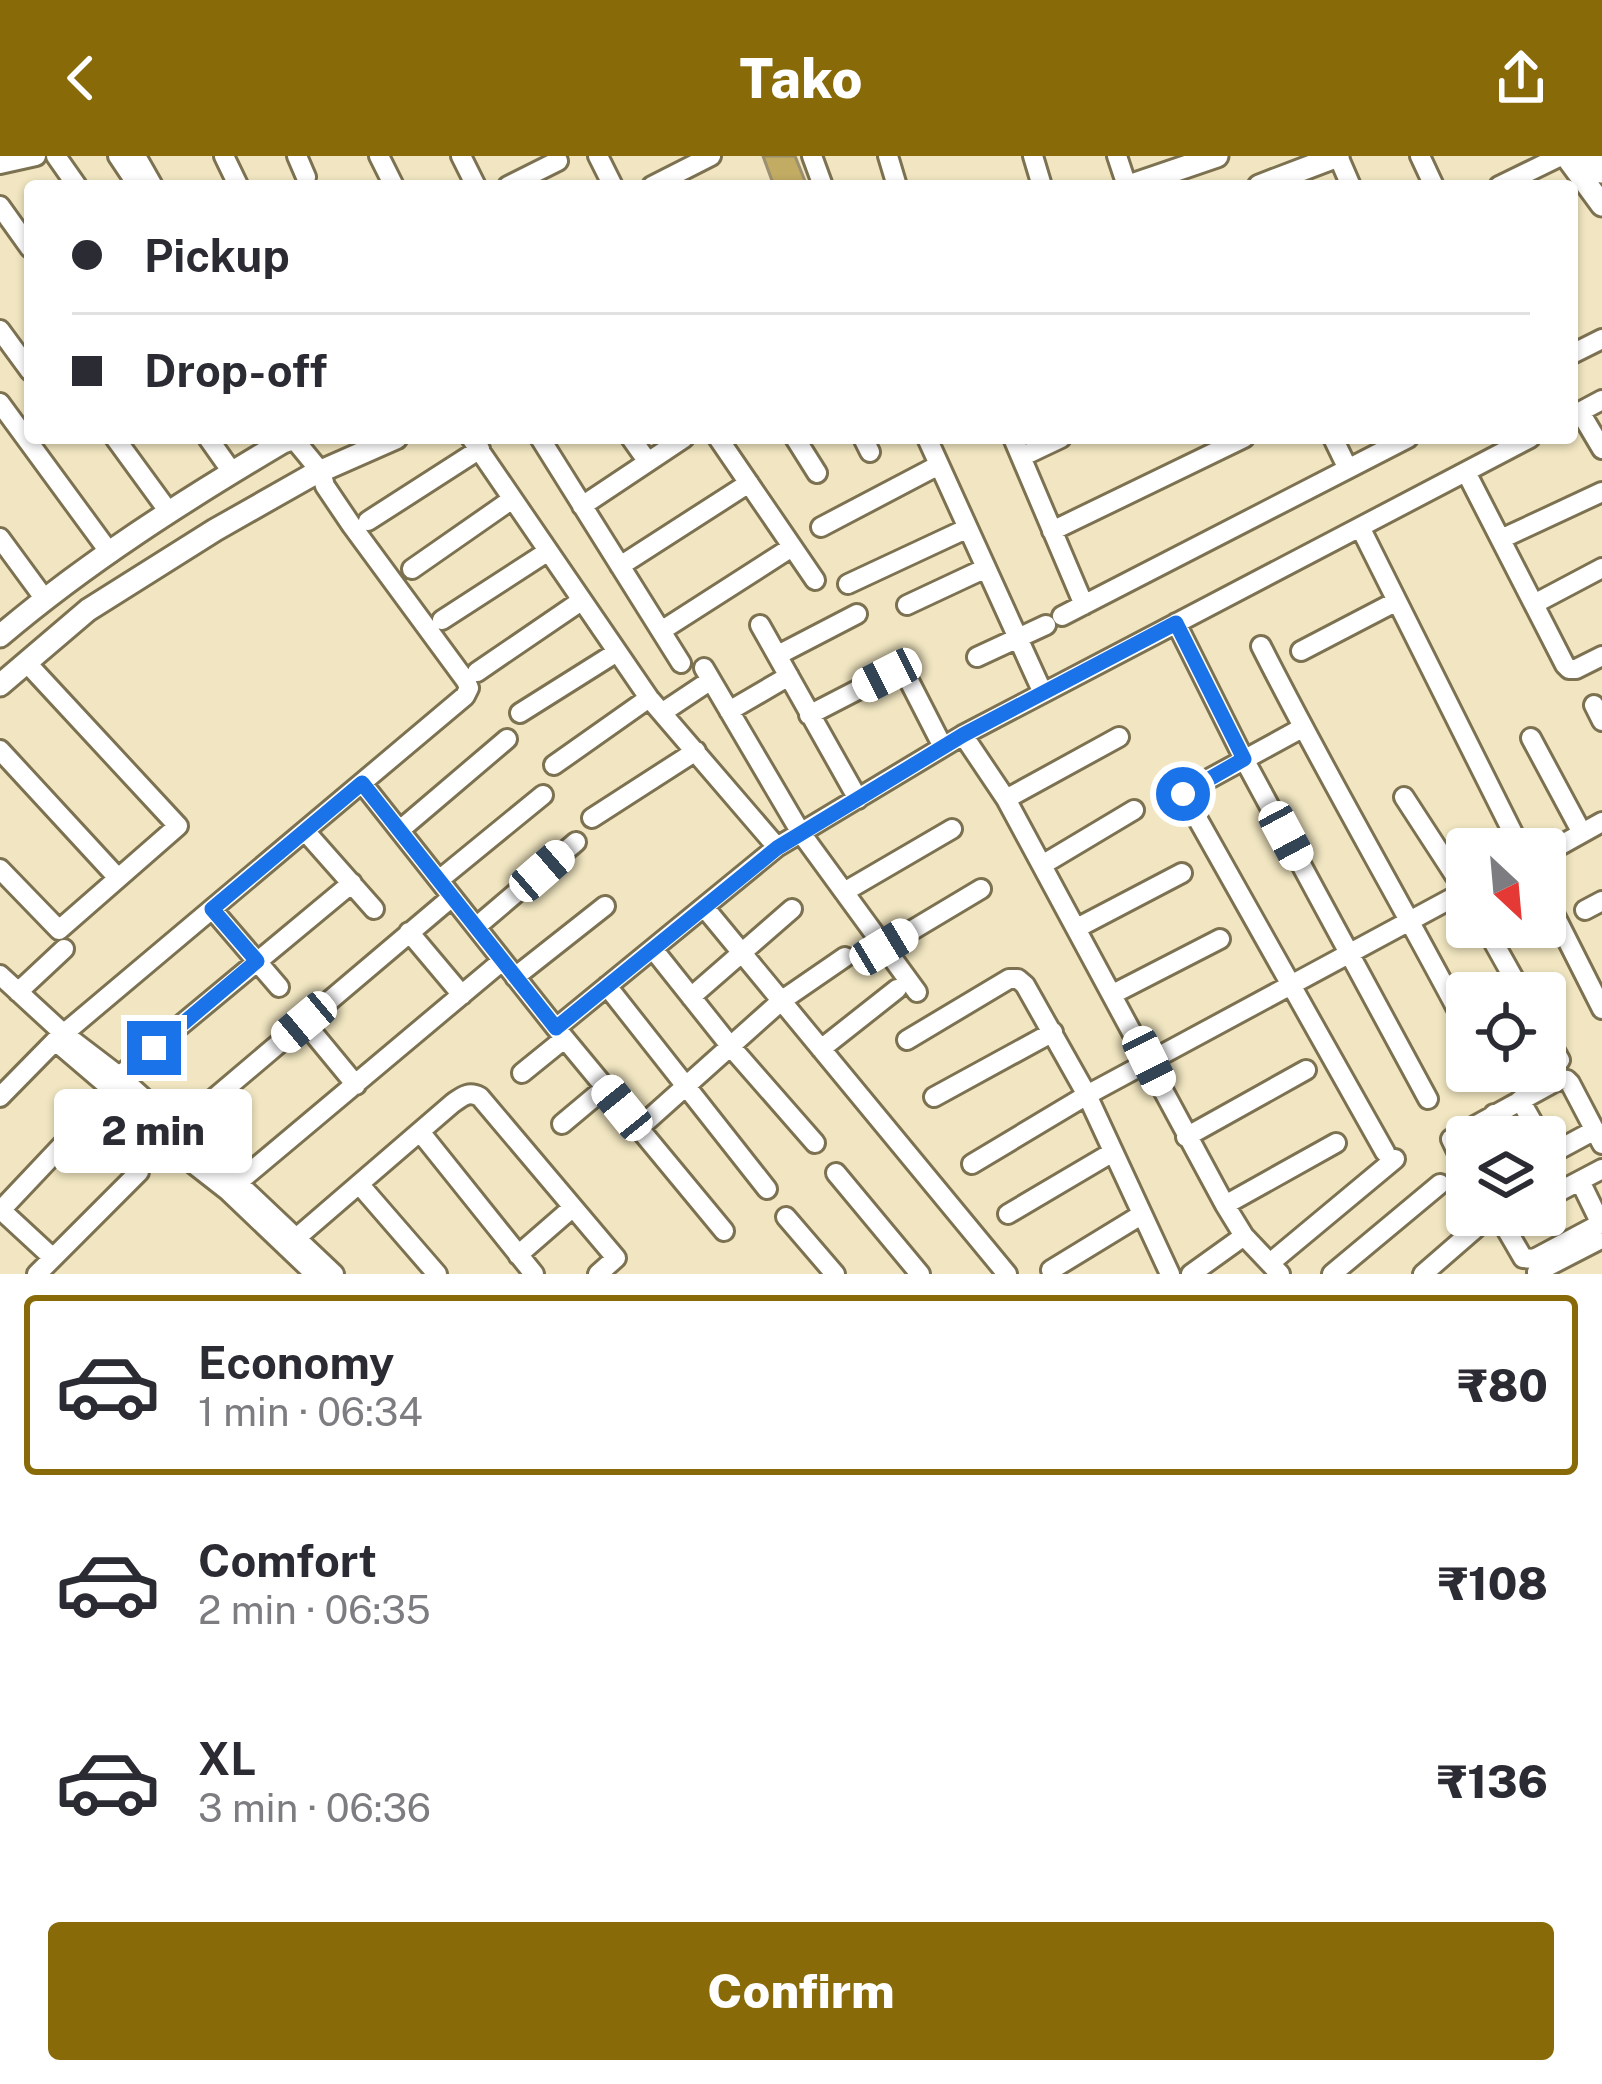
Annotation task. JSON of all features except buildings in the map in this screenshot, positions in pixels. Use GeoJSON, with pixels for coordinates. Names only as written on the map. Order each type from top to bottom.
{"type":"FeatureCollection","features":[{"type":"Feature","properties":{"kind":"main road"},"geometry":{"type":"LineString","coordinates":[[1268,178],[1338,156]]}},
{"type":"Feature","properties":{"kind":"main road"},"geometry":{"type":"LineString","coordinates":[[1563,156],[1602,205]]}},
{"type":"Feature","properties":{"kind":"main road"},"geometry":{"type":"LineString","coordinates":[[1588,156],[1602,172]]}},
{"type":"Feature","properties":{"kind":"main road"},"geometry":{"type":"LineString","coordinates":[[1144,180],[1204,158]]}},
{"type":"Feature","properties":{"kind":"main road"},"geometry":{"type":"LineString","coordinates":[[0,636],[44,598],[169,512],[280,444]]}},
{"type":"Feature","properties":{"kind":"main road"},"geometry":{"type":"LineString","coordinates":[[0,685],[88,610],[214,530],[384,444]]}},
{"type":"Feature","properties":{"kind":"street"},"geometry":{"type":"LineString","coordinates":[[0,164],[36,156]]}},
{"type":"Feature","properties":{"kind":"street"},"geometry":{"type":"LineString","coordinates":[[297,156],[306,177]]}},
{"type":"Feature","properties":{"kind":"street"},"geometry":{"type":"LineString","coordinates":[[660,180],[686,162],[711,156]]}},
{"type":"Feature","properties":{"kind":"street"},"geometry":{"type":"LineString","coordinates":[[1512,180],[1563,156]]}},
{"type":"Feature","properties":{"kind":"street"},"geometry":{"type":"LineString","coordinates":[[520,180],[558,161]]}},
{"type":"Feature","properties":{"kind":"street"},"geometry":{"type":"LineString","coordinates":[[0,206],[24,240]]}},
{"type":"Feature","properties":{"kind":"street"},"geometry":{"type":"LineString","coordinates":[[0,330],[24,363]]}},
{"type":"Feature","properties":{"kind":"street"},"geometry":{"type":"LineString","coordinates":[[0,403],[24,436]]}},
{"type":"Feature","properties":{"kind":"street"},"geometry":{"type":"LineString","coordinates":[[1578,417],[1602,449]]}},
{"type":"Feature","properties":{"kind":"street"},"geometry":{"type":"LineString","coordinates":[[30,444],[110,553]]}},
{"type":"Feature","properties":{"kind":"street"},"geometry":{"type":"LineString","coordinates":[[119,444],[169,512]]}},
{"type":"Feature","properties":{"kind":"street"},"geometry":{"type":"LineString","coordinates":[[212,444],[232,472]]}},
{"type":"Feature","properties":{"kind":"street"},"geometry":{"type":"LineString","coordinates":[[0,1097],[59,1038],[469,688],[293,444]]}},
{"type":"Feature","properties":{"kind":"street"},"geometry":{"type":"LineString","coordinates":[[368,521],[475,444],[616,652],[777,848]]}},
{"type":"Feature","properties":{"kind":"street"},"geometry":{"type":"LineString","coordinates":[[544,444],[681,663]]}},
{"type":"Feature","properties":{"kind":"street"},"geometry":{"type":"LineString","coordinates":[[635,444],[647,462]]}},
{"type":"Feature","properties":{"kind":"street"},"geometry":{"type":"LineString","coordinates":[[582,506],[675,444]]}},
{"type":"Feature","properties":{"kind":"street"},"geometry":{"type":"LineString","coordinates":[[722,444],[815,580]]}},
{"type":"Feature","properties":{"kind":"street"},"geometry":{"type":"LineString","coordinates":[[799,444],[817,472]]}},
{"type":"Feature","properties":{"kind":"street"},"geometry":{"type":"LineString","coordinates":[[930,444],[1043,693]]}},
{"type":"Feature","properties":{"kind":"street"},"geometry":{"type":"LineString","coordinates":[[1015,444],[1084,605]]}},
{"type":"Feature","properties":{"kind":"street"},"geometry":{"type":"LineString","coordinates":[[1021,458],[1049,444]]}},
{"type":"Feature","properties":{"kind":"street"},"geometry":{"type":"LineString","coordinates":[[1052,531],[1232,444]]}},
{"type":"Feature","properties":{"kind":"street"},"geometry":{"type":"LineString","coordinates":[[1336,444],[1348,469]]}},
{"type":"Feature","properties":{"kind":"street"},"geometry":{"type":"LineString","coordinates":[[977,656],[1396,444]]}},
{"type":"Feature","properties":{"kind":"street"},"geometry":{"type":"LineString","coordinates":[[522,1072],[607,986],[777,848],[963,735],[1519,444]]}},
{"type":"Feature","properties":{"kind":"street"},"geometry":{"type":"LineString","coordinates":[[821,527],[940,465]]}},
{"type":"Feature","properties":{"kind":"street"},"geometry":{"type":"LineString","coordinates":[[1466,472],[1568,669],[1602,656]]}},
{"type":"Feature","properties":{"kind":"street"},"geometry":{"type":"LineString","coordinates":[[620,566],[749,483]]}},
{"type":"Feature","properties":{"kind":"street"},"geometry":{"type":"LineString","coordinates":[[1501,539],[1602,492]]}},
{"type":"Feature","properties":{"kind":"street"},"geometry":{"type":"LineString","coordinates":[[412,569],[512,500]]}},
{"type":"Feature","properties":{"kind":"street"},"geometry":{"type":"LineString","coordinates":[[1360,527],[1510,828]]}},
{"type":"Feature","properties":{"kind":"street"},"geometry":{"type":"LineString","coordinates":[[848,584],[968,528]]}},
{"type":"Feature","properties":{"kind":"street"},"geometry":{"type":"LineString","coordinates":[[0,538],[44,598]]}},
{"type":"Feature","properties":{"kind":"street"},"geometry":{"type":"LineString","coordinates":[[661,631],[792,547]]}},
{"type":"Feature","properties":{"kind":"street"},"geometry":{"type":"LineString","coordinates":[[442,620],[547,552]]}},
{"type":"Feature","properties":{"kind":"street"},"geometry":{"type":"LineString","coordinates":[[907,605],[986,568]]}},
{"type":"Feature","properties":{"kind":"street"},"geometry":{"type":"LineString","coordinates":[[1534,604],[1602,568]]}},
{"type":"Feature","properties":{"kind":"street"},"geometry":{"type":"LineString","coordinates":[[1301,651],[1397,601]]}},
{"type":"Feature","properties":{"kind":"street"},"geometry":{"type":"LineString","coordinates":[[477,672],[581,602]]}},
{"type":"Feature","properties":{"kind":"street"},"geometry":{"type":"LineString","coordinates":[[778,655],[857,614]]}},
{"type":"Feature","properties":{"kind":"street"},"geometry":{"type":"LineString","coordinates":[[1176,623],[1428,1099]]}},
{"type":"Feature","properties":{"kind":"street"},"geometry":{"type":"LineString","coordinates":[[760,626],[858,799]]}},
{"type":"Feature","properties":{"kind":"street"},"geometry":{"type":"LineString","coordinates":[[1261,646],[1446,988]]}},
{"type":"Feature","properties":{"kind":"street"},"geometry":{"type":"LineString","coordinates":[[520,712],[616,652]]}},
{"type":"Feature","properties":{"kind":"street"},"geometry":{"type":"LineString","coordinates":[[26,662],[194,843]]}},
{"type":"Feature","properties":{"kind":"street"},"geometry":{"type":"LineString","coordinates":[[809,715],[902,667],[944,747]]}},
{"type":"Feature","properties":{"kind":"street"},"geometry":{"type":"LineString","coordinates":[[554,765],[707,674],[801,833],[884,947],[907,991],[820,1049]]}},
{"type":"Feature","properties":{"kind":"street"},"geometry":{"type":"LineString","coordinates":[[729,711],[789,676]]}},
{"type":"Feature","properties":{"kind":"street"},"geometry":{"type":"LineString","coordinates":[[963,735],[1006,799],[1225,1205],[1244,1236],[1275,1269],[1390,1156],[1183,794],[1302,728]]}},
{"type":"Feature","properties":{"kind":"street"},"geometry":{"type":"LineString","coordinates":[[1006,799],[1119,737]]}},
{"type":"Feature","properties":{"kind":"street"},"geometry":{"type":"LineString","coordinates":[[1532,738],[1582,833]]}},
{"type":"Feature","properties":{"kind":"street"},"geometry":{"type":"LineString","coordinates":[[400,830],[507,739]]}},
{"type":"Feature","properties":{"kind":"street"},"geometry":{"type":"LineString","coordinates":[[0,750],[118,878]]}},
{"type":"Feature","properties":{"kind":"street"},"geometry":{"type":"LineString","coordinates":[[592,818],[696,751]]}},
{"type":"Feature","properties":{"kind":"street"},"geometry":{"type":"LineString","coordinates":[[362,783],[724,1231]]}},
{"type":"Feature","properties":{"kind":"street"},"geometry":{"type":"LineString","coordinates":[[439,880],[543,795]]}},
{"type":"Feature","properties":{"kind":"street"},"geometry":{"type":"LineString","coordinates":[[1404,797],[1446,861]]}},
{"type":"Feature","properties":{"kind":"street"},"geometry":{"type":"LineString","coordinates":[[1042,865],[1134,810]]}},
{"type":"Feature","properties":{"kind":"street"},"geometry":{"type":"LineString","coordinates":[[1566,842],[1602,822]]}},
{"type":"Feature","properties":{"kind":"street"},"geometry":{"type":"LineString","coordinates":[[0,869],[59,930],[178,826]]}},
{"type":"Feature","properties":{"kind":"street"},"geometry":{"type":"LineString","coordinates":[[844,892],[952,829]]}},
{"type":"Feature","properties":{"kind":"street"},"geometry":{"type":"LineString","coordinates":[[304,831],[374,909]]}},
{"type":"Feature","properties":{"kind":"street"},"geometry":{"type":"LineString","coordinates":[[476,927],[576,842]]}},
{"type":"Feature","properties":{"kind":"street"},"geometry":{"type":"LineString","coordinates":[[1077,928],[1182,874]]}},
{"type":"Feature","properties":{"kind":"street"},"geometry":{"type":"LineString","coordinates":[[113,1081],[352,883]]}},
{"type":"Feature","properties":{"kind":"street"},"geometry":{"type":"LineString","coordinates":[[0,900],[16,886]]}},
{"type":"Feature","properties":{"kind":"street"},"geometry":{"type":"LineString","coordinates":[[884,947],[981,890]]}},
{"type":"Feature","properties":{"kind":"street"},"geometry":{"type":"LineString","coordinates":[[170,1135],[452,897]]}},
{"type":"Feature","properties":{"kind":"street"},"geometry":{"type":"LineString","coordinates":[[971,1164],[1087,1095],[1446,902]]}},
{"type":"Feature","properties":{"kind":"street"},"geometry":{"type":"LineString","coordinates":[[515,977],[605,906]]}},
{"type":"Feature","properties":{"kind":"street"},"geometry":{"type":"LineString","coordinates":[[704,907],[1007,1274]]}},
{"type":"Feature","properties":{"kind":"street"},"geometry":{"type":"LineString","coordinates":[[212,909],[278,986]]}},
{"type":"Feature","properties":{"kind":"street"},"geometry":{"type":"LineString","coordinates":[[691,997],[792,909]]}},
{"type":"Feature","properties":{"kind":"street"},"geometry":{"type":"LineString","coordinates":[[410,932],[462,995]]}},
{"type":"Feature","properties":{"kind":"street"},"geometry":{"type":"LineString","coordinates":[[1566,938],[1602,1010]]}},
{"type":"Feature","properties":{"kind":"street"},"geometry":{"type":"LineString","coordinates":[[1112,994],[1220,939]]}},
{"type":"Feature","properties":{"kind":"street"},"geometry":{"type":"LineString","coordinates":[[9,992],[64,949]]}},
{"type":"Feature","properties":{"kind":"street"},"geometry":{"type":"LineString","coordinates":[[652,949],[815,1143]]}},
{"type":"Feature","properties":{"kind":"street"},"geometry":{"type":"LineString","coordinates":[[639,1128],[782,1001],[845,957]]}},
{"type":"Feature","properties":{"kind":"street"},"geometry":{"type":"LineString","coordinates":[[233,1187],[502,961]]}},
{"type":"Feature","properties":{"kind":"street"},"geometry":{"type":"LineString","coordinates":[[0,975],[9,992],[59,1038],[291,1242],[334,1274]]}},
{"type":"Feature","properties":{"kind":"street"},"geometry":{"type":"LineString","coordinates":[[907,1040],[1009,979],[1025,985],[1087,1095],[1170,1274]]}},
{"type":"Feature","properties":{"kind":"street"},"geometry":{"type":"LineString","coordinates":[[607,986],[767,1189]]}},
{"type":"Feature","properties":{"kind":"street"},"geometry":{"type":"LineString","coordinates":[[304,1022],[356,1085]]}},
{"type":"Feature","properties":{"kind":"street"},"geometry":{"type":"LineString","coordinates":[[934,1097],[1053,1032]]}},
{"type":"Feature","properties":{"kind":"street"},"geometry":{"type":"LineString","coordinates":[[1186,1137],[1306,1070]]}},
{"type":"Feature","properties":{"kind":"street"},"geometry":{"type":"LineString","coordinates":[[1491,1116],[1567,1079],[1598,1137],[1566,1144]]}},
{"type":"Feature","properties":{"kind":"street"},"geometry":{"type":"LineString","coordinates":[[562,1124],[605,1088]]}},
{"type":"Feature","properties":{"kind":"street"},"geometry":{"type":"LineString","coordinates":[[291,1242],[454,1103],[473,1093],[616,1258]]}},
{"type":"Feature","properties":{"kind":"street"},"geometry":{"type":"LineString","coordinates":[[1520,1100],[1528,1116]]}},
{"type":"Feature","properties":{"kind":"street"},"geometry":{"type":"LineString","coordinates":[[421,1133],[534,1274]]}},
{"type":"Feature","properties":{"kind":"street"},"geometry":{"type":"LineString","coordinates":[[53,1258],[1,1209],[70,1138]]}},
{"type":"Feature","properties":{"kind":"street"},"geometry":{"type":"LineString","coordinates":[[1225,1205],[1336,1143]]}},
{"type":"Feature","properties":{"kind":"street"},"geometry":{"type":"LineString","coordinates":[[1008,1214],[1112,1152]]}},
{"type":"Feature","properties":{"kind":"street"},"geometry":{"type":"LineString","coordinates":[[1566,1188],[1602,1169]]}},
{"type":"Feature","properties":{"kind":"street"},"geometry":{"type":"LineString","coordinates":[[37,1274],[139,1172]]}},
{"type":"Feature","properties":{"kind":"street"},"geometry":{"type":"LineString","coordinates":[[836,1173],[920,1274]]}},
{"type":"Feature","properties":{"kind":"street"},"geometry":{"type":"LineString","coordinates":[[1510,1236],[1523,1258],[1534,1259],[1600,1222],[1580,1180]]}},
{"type":"Feature","properties":{"kind":"street"},"geometry":{"type":"LineString","coordinates":[[359,1184],[437,1274]]}},
{"type":"Feature","properties":{"kind":"street"},"geometry":{"type":"LineString","coordinates":[[1332,1274],[1440,1184]]}},
{"type":"Feature","properties":{"kind":"street"},"geometry":{"type":"LineString","coordinates":[[518,1255],[572,1208]]}},
{"type":"Feature","properties":{"kind":"street"},"geometry":{"type":"LineString","coordinates":[[1052,1270],[1141,1215]]}},
{"type":"Feature","properties":{"kind":"street"},"geometry":{"type":"LineString","coordinates":[[786,1217],[835,1274]]}},
{"type":"Feature","properties":{"kind":"street"},"geometry":{"type":"LineString","coordinates":[[1191,1274],[1244,1236]]}},
{"type":"Feature","properties":{"kind":"street"},"geometry":{"type":"LineString","coordinates":[[1423,1274],[1467,1236]]}},
{"type":"Feature","properties":{"kind":"street"},"geometry":{"type":"LineString","coordinates":[[1538,1272],[1597,1241]]}},
{"type":"Feature","properties":{"kind":"street"},"geometry":{"type":"LineString","coordinates":[[291,1242],[315,1274]]}},
{"type":"Feature","properties":{"kind":"street"},"geometry":{"type":"LineString","coordinates":[[598,1274],[632,1243]]}},
{"type":"Feature","properties":{"kind":"street"},"geometry":{"type":"LineString","coordinates":[[1574,1253],[1584,1274]]}},
{"type":"Feature","properties":{"kind":"route"},"geometry":{"type":"LineString","coordinates":[[154,1048],[257,961],[212,909],[362,783],[556,1028],[777,848],[963,735],[1176,623],[1244,759],[1183,794]]}}]}
